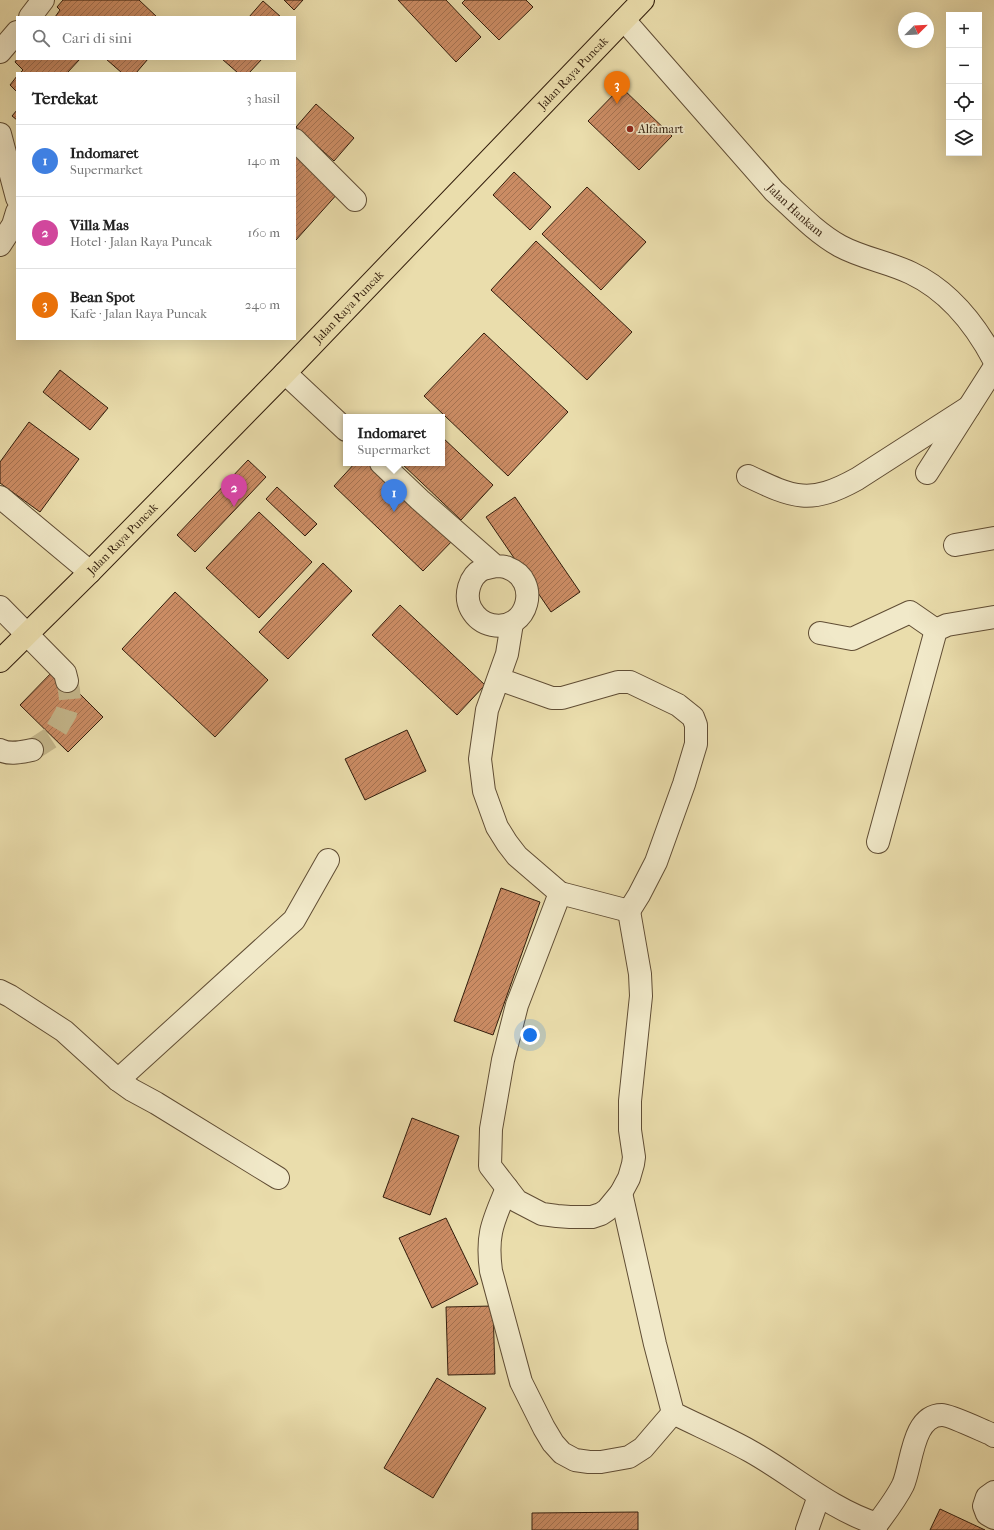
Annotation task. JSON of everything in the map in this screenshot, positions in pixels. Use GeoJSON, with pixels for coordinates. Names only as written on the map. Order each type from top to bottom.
{"type":"FeatureCollection","features":[{"type":"Feature","properties":{"kind":"highway","name":"Jalan Raya Puncak"},"geometry":{"type":"LineString","coordinates":[[0,661],[90,572],[285,373],[643,0]]}},
{"type":"Feature","properties":{"kind":"street"},"geometry":{"type":"LineString","coordinates":[[31,16],[43,0]]}},
{"type":"Feature","properties":{"kind":"street","name":"Jalan Hankam"},"geometry":{"type":"LineString","coordinates":[[624,20],[774,191],[799,214],[822,235],[839,246],[855,254],[911,273],[928,283],[959,308],[978,333],[994,360]]}},
{"type":"Feature","properties":{"kind":"street"},"geometry":{"type":"LineString","coordinates":[[0,52],[16,33]]}},
{"type":"Feature","properties":{"kind":"street"},"geometry":{"type":"LineString","coordinates":[[0,134],[16,194]]}},
{"type":"Feature","properties":{"kind":"street"},"geometry":{"type":"LineString","coordinates":[[296,141],[354,200]]}},
{"type":"Feature","properties":{"kind":"street"},"geometry":{"type":"LineString","coordinates":[[0,245],[11,229],[16,215]]}},
{"type":"Feature","properties":{"kind":"street"},"geometry":{"type":"LineString","coordinates":[[927,473],[994,368]]}},
{"type":"Feature","properties":{"kind":"street"},"geometry":{"type":"LineString","coordinates":[[285,373],[343,427]]}},
{"type":"Feature","properties":{"kind":"street"},"geometry":{"type":"LineString","coordinates":[[748,476],[778,491],[799,496],[818,495],[840,488],[857,479],[969,407]]}},
{"type":"Feature","properties":{"kind":"street"},"geometry":{"type":"LineString","coordinates":[[384,466],[420,500],[495,566]]}},
{"type":"Feature","properties":{"kind":"street"},"geometry":{"type":"LineString","coordinates":[[0,498],[90,572]]}},
{"type":"Feature","properties":{"kind":"street"},"geometry":{"type":"LineString","coordinates":[[954,545],[994,538]]}},
{"type":"Feature","properties":{"kind":"street"},"geometry":{"type":"LineString","coordinates":[[495,566],[507,567],[517,573],[524,582],[528,594],[526,606],[521,616],[512,623],[499,626],[486,624],[475,616],[468,604],[468,591],[473,579],[483,570],[495,566]]}},
{"type":"Feature","properties":{"kind":"street"},"geometry":{"type":"LineString","coordinates":[[0,608],[65,673],[67,681]]}},
{"type":"Feature","properties":{"kind":"street"},"geometry":{"type":"LineString","coordinates":[[820,633],[852,639],[910,612],[936,630]]}},
{"type":"Feature","properties":{"kind":"street"},"geometry":{"type":"LineString","coordinates":[[936,630],[947,625],[994,617]]}},
{"type":"Feature","properties":{"kind":"street"},"geometry":{"type":"LineString","coordinates":[[512,623],[507,654],[487,710],[480,759],[484,791],[497,827],[517,856],[560,893],[629,911]]}},
{"type":"Feature","properties":{"kind":"street"},"geometry":{"type":"LineString","coordinates":[[878,842],[936,630]]}},
{"type":"Feature","properties":{"kind":"street"},"geometry":{"type":"LineString","coordinates":[[499,679],[552,698],[562,698],[618,682],[630,682],[678,705],[693,718],[696,725],[696,744],[684,784],[656,862],[639,896],[629,911],[640,974],[641,996],[630,1101],[630,1130],[633,1164],[629,1178],[621,1193],[607,1210],[601,1214],[592,1216],[557,1216],[542,1214],[527,1208],[517,1201],[490,1166],[491,1129],[503,1060],[517,1005],[560,893]]}},
{"type":"Feature","properties":{"kind":"street"},"geometry":{"type":"LineString","coordinates":[[0,750],[6,752],[16,752],[32,750]]}},
{"type":"Feature","properties":{"kind":"street"},"geometry":{"type":"LineString","coordinates":[[118,1080],[294,920],[328,860]]}},
{"type":"Feature","properties":{"kind":"street"},"geometry":{"type":"LineString","coordinates":[[0,991],[64,1032],[118,1080],[278,1178]]}},
{"type":"Feature","properties":{"kind":"street"},"geometry":{"type":"LineString","coordinates":[[507,1188],[491,1227],[489,1238],[491,1271],[521,1382],[553,1443],[562,1453],[575,1460],[601,1462],[629,1457],[643,1448],[673,1413]]}},
{"type":"Feature","properties":{"kind":"street"},"geometry":{"type":"LineString","coordinates":[[621,1193],[655,1344],[673,1413],[751,1452],[819,1496],[876,1527],[902,1486],[917,1434],[927,1420],[944,1415],[994,1436]]}},
{"type":"Feature","properties":{"kind":"street"},"geometry":{"type":"LineString","coordinates":[[994,1492],[987,1497],[984,1506],[987,1514],[994,1518]]}},
{"type":"Feature","properties":{"kind":"street"},"geometry":{"type":"LineString","coordinates":[[807,1530],[819,1496]]}},
{"type":"Feature","properties":{"kind":"building"},"geometry":{"type":"Polygon","coordinates":[[[63,0],[139,0],[156,16],[56,16],[60,10],[57,7],[63,0]]]}},
{"type":"Feature","properties":{"kind":"building"},"geometry":{"type":"Polygon","coordinates":[[[284,0],[303,0],[294,10],[284,0]]]}},
{"type":"Feature","properties":{"kind":"building"},"geometry":{"type":"Polygon","coordinates":[[[398,0],[446,0],[481,37],[456,62],[398,0]]]}},
{"type":"Feature","properties":{"kind":"building"},"geometry":{"type":"Polygon","coordinates":[[[465,0],[526,0],[533,7],[499,40],[462,3],[465,0]]]}},
{"type":"Feature","properties":{"kind":"building"},"geometry":{"type":"Polygon","coordinates":[[[263,1],[280,16],[250,16],[263,1]]]}},
{"type":"Feature","properties":{"kind":"building"},"geometry":{"type":"Polygon","coordinates":[[[16,60],[79,60],[68,72],[21,72],[23,70],[15,62],[16,60]]]}},
{"type":"Feature","properties":{"kind":"building"},"geometry":{"type":"Polygon","coordinates":[[[107,60],[147,60],[137,72],[121,72],[107,60]]]}},
{"type":"Feature","properties":{"kind":"building"},"geometry":{"type":"Polygon","coordinates":[[[223,60],[261,60],[250,72],[237,72],[223,60]]]}},
{"type":"Feature","properties":{"kind":"building"},"geometry":{"type":"Polygon","coordinates":[[[16,77],[16,91],[10,85],[16,77]]]}},
{"type":"Feature","properties":{"kind":"building","name":"Alfamart"},"geometry":{"type":"Polygon","coordinates":[[[621,87],[672,136],[639,170],[588,121],[621,87]]]}},
{"type":"Feature","properties":{"kind":"building"},"geometry":{"type":"Polygon","coordinates":[[[316,104],[354,138],[334,161],[296,127],[316,104]]]}},
{"type":"Feature","properties":{"kind":"building"},"geometry":{"type":"Polygon","coordinates":[[[16,111],[16,119],[12,116],[16,111]]]}},
{"type":"Feature","properties":{"kind":"building"},"geometry":{"type":"Polygon","coordinates":[[[296,154],[339,192],[296,240],[296,154]]]}},
{"type":"Feature","properties":{"kind":"building"},"geometry":{"type":"Polygon","coordinates":[[[514,172],[551,207],[530,230],[493,195],[514,172]]]}},
{"type":"Feature","properties":{"kind":"building"},"geometry":{"type":"Polygon","coordinates":[[[587,187],[646,242],[601,290],[542,234],[587,187]]]}},
{"type":"Feature","properties":{"kind":"building"},"geometry":{"type":"Polygon","coordinates":[[[536,241],[632,332],[587,380],[491,290],[536,241]]]}},
{"type":"Feature","properties":{"kind":"building"},"geometry":{"type":"Polygon","coordinates":[[[484,333],[568,412],[508,476],[445,416],[445,414],[443,414],[424,396],[484,333]]]}},
{"type":"Feature","properties":{"kind":"building"},"geometry":{"type":"Polygon","coordinates":[[[60,370],[108,408],[90,430],[43,392],[60,370]]]}},
{"type":"Feature","properties":{"kind":"building"},"geometry":{"type":"Polygon","coordinates":[[[29,422],[79,459],[40,512],[0,483],[0,462],[29,422]]]}},
{"type":"Feature","properties":{"kind":"building"},"geometry":{"type":"Polygon","coordinates":[[[445,440],[493,485],[461,520],[404,466],[445,466],[445,440]]]}},
{"type":"Feature","properties":{"kind":"building"},"geometry":{"type":"Polygon","coordinates":[[[248,460],[266,477],[195,552],[177,535],[248,460]]]}},
{"type":"Feature","properties":{"kind":"building"},"geometry":{"type":"Polygon","coordinates":[[[352,466],[379,466],[455,538],[423,571],[334,486],[352,466]]]}},
{"type":"Feature","properties":{"kind":"building"},"geometry":{"type":"Polygon","coordinates":[[[277,487],[317,524],[305,536],[266,499],[277,487]]]}},
{"type":"Feature","properties":{"kind":"building"},"geometry":{"type":"Polygon","coordinates":[[[515,497],[580,592],[551,612],[486,517],[515,497]]]}},
{"type":"Feature","properties":{"kind":"building"},"geometry":{"type":"Polygon","coordinates":[[[259,512],[312,562],[259,618],[206,568],[259,512]]]}},
{"type":"Feature","properties":{"kind":"building"},"geometry":{"type":"Polygon","coordinates":[[[323,563],[352,591],[288,659],[259,632],[323,563]]]}},
{"type":"Feature","properties":{"kind":"building"},"geometry":{"type":"Polygon","coordinates":[[[175,592],[268,680],[215,737],[122,649],[175,592]]]}},
{"type":"Feature","properties":{"kind":"building"},"geometry":{"type":"Polygon","coordinates":[[[400,605],[485,685],[457,715],[372,635],[400,605]]]}},
{"type":"Feature","properties":{"kind":"building"},"geometry":{"type":"Polygon","coordinates":[[[55,669],[103,717],[68,752],[20,705],[55,669]]]}},
{"type":"Feature","properties":{"kind":"building"},"geometry":{"type":"Polygon","coordinates":[[[407,730],[426,771],[365,800],[345,759],[407,730]]]}},
{"type":"Feature","properties":{"kind":"building"},"geometry":{"type":"Polygon","coordinates":[[[501,888],[540,902],[493,1035],[454,1021],[501,888]]]}},
{"type":"Feature","properties":{"kind":"building"},"geometry":{"type":"Polygon","coordinates":[[[412,1118],[459,1136],[430,1215],[383,1197],[412,1118]]]}},
{"type":"Feature","properties":{"kind":"building"},"geometry":{"type":"Polygon","coordinates":[[[446,1218],[478,1284],[432,1308],[399,1238],[446,1218]]]}},
{"type":"Feature","properties":{"kind":"building"},"geometry":{"type":"Polygon","coordinates":[[[493,1306],[495,1374],[448,1375],[446,1307],[493,1306]]]}},
{"type":"Feature","properties":{"kind":"building"},"geometry":{"type":"Polygon","coordinates":[[[437,1378],[486,1408],[433,1498],[384,1468],[437,1378]]]}},
{"type":"Feature","properties":{"kind":"building"},"geometry":{"type":"Polygon","coordinates":[[[940,1509],[985,1530],[930,1530],[940,1509]]]}},
{"type":"Feature","properties":{"kind":"building"},"geometry":{"type":"Polygon","coordinates":[[[638,1512],[638,1530],[532,1530],[532,1513],[638,1512]]]}},
{"type":"Feature","properties":{"kind":"tunnel"},"geometry":{"type":"LineString","coordinates":[[32,750],[52,737],[66,713],[70,700],[67,681]]}},
{"type":"Feature","properties":{"kind":"place","name":"Bean Spot"},"geometry":{"type":"Point","coordinates":[617,104]}},
{"type":"Feature","properties":{"kind":"place","name":"Alfamart"},"geometry":{"type":"Point","coordinates":[630,129]}},
{"type":"Feature","properties":{"kind":"place","name":"Villa Mas"},"geometry":{"type":"Point","coordinates":[234,507]}},
{"type":"Feature","properties":{"kind":"place","name":"Indomaret"},"geometry":{"type":"Point","coordinates":[394,512]}}]}
